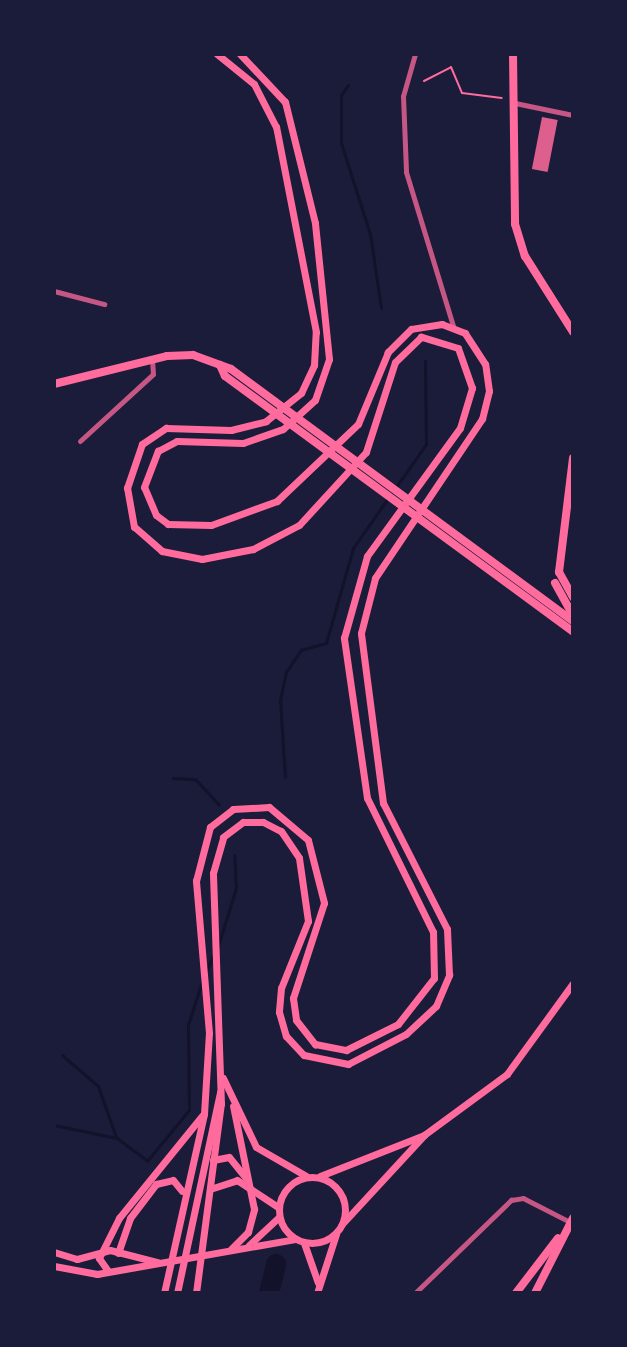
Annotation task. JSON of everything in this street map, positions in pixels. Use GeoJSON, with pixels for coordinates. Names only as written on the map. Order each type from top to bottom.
{"type":"FeatureCollection","features":[{"type":"Feature","properties":{"kind":"main road"},"geometry":{"type":"LineString","coordinates":[[164,1293],[183,1194],[204,1114],[206,983],[196,881],[203,836],[233,809],[269,807],[283,813],[308,840],[324,903],[293,998],[296,1020],[315,1044],[346,1050],[415,1010],[437,965],[426,915],[385,846],[367,798],[344,638],[367,556],[445,451],[468,407],[472,375],[447,341],[421,337],[402,349],[366,452],[320,507],[279,537],[229,556],[183,558],[134,527],[129,469],[154,433],[266,421],[301,393],[314,365],[316,332],[276,127],[254,84],[217,54]]}},
{"type":"Feature","properties":{"kind":"main road"},"geometry":{"type":"LineString","coordinates":[[196,1293],[222,1075],[216,937],[217,846],[235,825],[263,822],[272,825],[292,842],[308,898],[305,937],[281,988],[281,1024],[304,1055],[348,1064],[423,1021],[443,992],[451,960],[447,929],[383,803],[361,633],[375,578],[482,419],[485,364],[453,326],[430,323],[401,334],[358,424],[277,501],[211,525],[168,524],[156,515],[144,487],[158,451],[177,441],[243,443],[283,429],[315,400],[329,359],[315,223],[285,102],[240,54]]}},
{"type":"Feature","properties":{"kind":"main road"},"geometry":{"type":"LineString","coordinates":[[513,54],[515,224],[525,256],[573,332]]}},
{"type":"Feature","properties":{"kind":"main road"},"geometry":{"type":"LineString","coordinates":[[447,341],[453,326]]}},
{"type":"Feature","properties":{"kind":"main road"},"geometry":{"type":"LineString","coordinates":[[54,384],[152,358],[193,355],[220,365],[533,598],[573,632]]}},
{"type":"Feature","properties":{"kind":"main road"},"geometry":{"type":"LineString","coordinates":[[533,598],[555,583],[559,572],[573,458]]}},
{"type":"Feature","properties":{"kind":"main road"},"geometry":{"type":"LineString","coordinates":[[559,572],[573,597]]}},
{"type":"Feature","properties":{"kind":"main road"},"geometry":{"type":"LineString","coordinates":[[555,583],[573,619]]}},
{"type":"Feature","properties":{"kind":"main road"},"geometry":{"type":"LineString","coordinates":[[533,598],[573,619]]}},
{"type":"Feature","properties":{"kind":"main road"},"geometry":{"type":"LineString","coordinates":[[318,1289],[342,1224],[424,1135],[507,1074],[573,983]]}},
{"type":"Feature","properties":{"kind":"main road"},"geometry":{"type":"LineString","coordinates":[[222,1075],[233,1106],[252,1223],[229,1250]]}},
{"type":"Feature","properties":{"kind":"main road"},"geometry":{"type":"LineString","coordinates":[[177,1293],[221,1090]]}},
{"type":"Feature","properties":{"kind":"main road"},"geometry":{"type":"LineString","coordinates":[[233,1106],[256,1147],[341,1195],[342,1224]]}},
{"type":"Feature","properties":{"kind":"main road"},"geometry":{"type":"LineString","coordinates":[[101,1254],[122,1213],[204,1114]]}},
{"type":"Feature","properties":{"kind":"main road"},"geometry":{"type":"LineString","coordinates":[[337,1233],[304,1243],[295,1239],[279,1217],[278,1207],[284,1190],[424,1135]]}},
{"type":"Feature","properties":{"kind":"main road"},"geometry":{"type":"LineString","coordinates":[[202,1169],[214,1159],[229,1157],[248,1184],[278,1207]]}},
{"type":"Feature","properties":{"kind":"main road"},"geometry":{"type":"LineString","coordinates":[[210,1189],[227,1179],[248,1184]]}},
{"type":"Feature","properties":{"kind":"main road"},"geometry":{"type":"LineString","coordinates":[[112,1270],[124,1232],[159,1181],[176,1181],[183,1194]]}},
{"type":"Feature","properties":{"kind":"main road"},"geometry":{"type":"LineString","coordinates":[[248,1246],[279,1217]]}},
{"type":"Feature","properties":{"kind":"main road"},"geometry":{"type":"LineString","coordinates":[[516,1293],[572,1220]]}},
{"type":"Feature","properties":{"kind":"main road"},"geometry":{"type":"LineString","coordinates":[[124,1232],[139,1254]]}},
{"type":"Feature","properties":{"kind":"main road"},"geometry":{"type":"LineString","coordinates":[[535,1293],[562,1235]]}},
{"type":"Feature","properties":{"kind":"main road"},"geometry":{"type":"LineString","coordinates":[[64,1256],[57,1267],[112,1270],[295,1239]]}},
{"type":"Feature","properties":{"kind":"main road"},"geometry":{"type":"LineString","coordinates":[[304,1243],[318,1289]]}},
{"type":"Feature","properties":{"kind":"main road"},"geometry":{"type":"LineString","coordinates":[[54,1252],[64,1256],[139,1254],[157,1262]]}},
{"type":"Feature","properties":{"kind":"main road"},"geometry":{"type":"LineString","coordinates":[[101,1254],[112,1270]]}},
{"type":"Feature","properties":{"kind":"street"},"geometry":{"type":"LineString","coordinates":[[415,54],[403,96],[406,172],[453,326]]}},
{"type":"Feature","properties":{"kind":"street"},"geometry":{"type":"LineString","coordinates":[[515,103],[573,115]]}},
{"type":"Feature","properties":{"kind":"street"},"geometry":{"type":"LineString","coordinates":[[54,291],[104,304]]}},
{"type":"Feature","properties":{"kind":"street"},"geometry":{"type":"LineString","coordinates":[[80,441],[153,374],[152,358]]}},
{"type":"Feature","properties":{"kind":"street"},"geometry":{"type":"LineString","coordinates":[[415,1293],[511,1200],[523,1198],[572,1220]]}},
{"type":"Feature","properties":{"kind":"path"},"geometry":{"type":"LineString","coordinates":[[424,81],[451,67],[462,93],[515,103]]}},
{"type":"Feature","properties":{"kind":"building"},"geometry":{"type":"Polygon","coordinates":[[[542,117],[558,120],[548,172],[532,169],[542,117]]]}},
{"type":"Feature","properties":{"kind":"waterway"},"geometry":{"type":"LineString","coordinates":[[348,85],[341,95],[341,143],[370,234],[381,308]]}},
{"type":"Feature","properties":{"kind":"waterway"},"geometry":{"type":"LineString","coordinates":[[285,777],[280,700],[286,672],[301,650],[326,643],[353,548],[426,444],[425,361]]}},
{"type":"Feature","properties":{"kind":"waterway"},"geometry":{"type":"LineString","coordinates":[[173,778],[195,779],[219,805]]}},
{"type":"Feature","properties":{"kind":"waterway"},"geometry":{"type":"LineString","coordinates":[[218,946],[236,888],[234,855]]}},
{"type":"Feature","properties":{"kind":"waterway"},"geometry":{"type":"LineString","coordinates":[[206,971],[213,956]]}},
{"type":"Feature","properties":{"kind":"waterway"},"geometry":{"type":"LineString","coordinates":[[54,1125],[117,1138],[147,1161],[189,1110],[188,1025],[203,978]]}},
{"type":"Feature","properties":{"kind":"waterway"},"geometry":{"type":"LineString","coordinates":[[62,1055],[98,1086],[116,1137]]}},
{"type":"Feature","properties":{"kind":"waterway"},"geometry":{"type":"LineString","coordinates":[[269,1293],[276,1264]]}}]}
